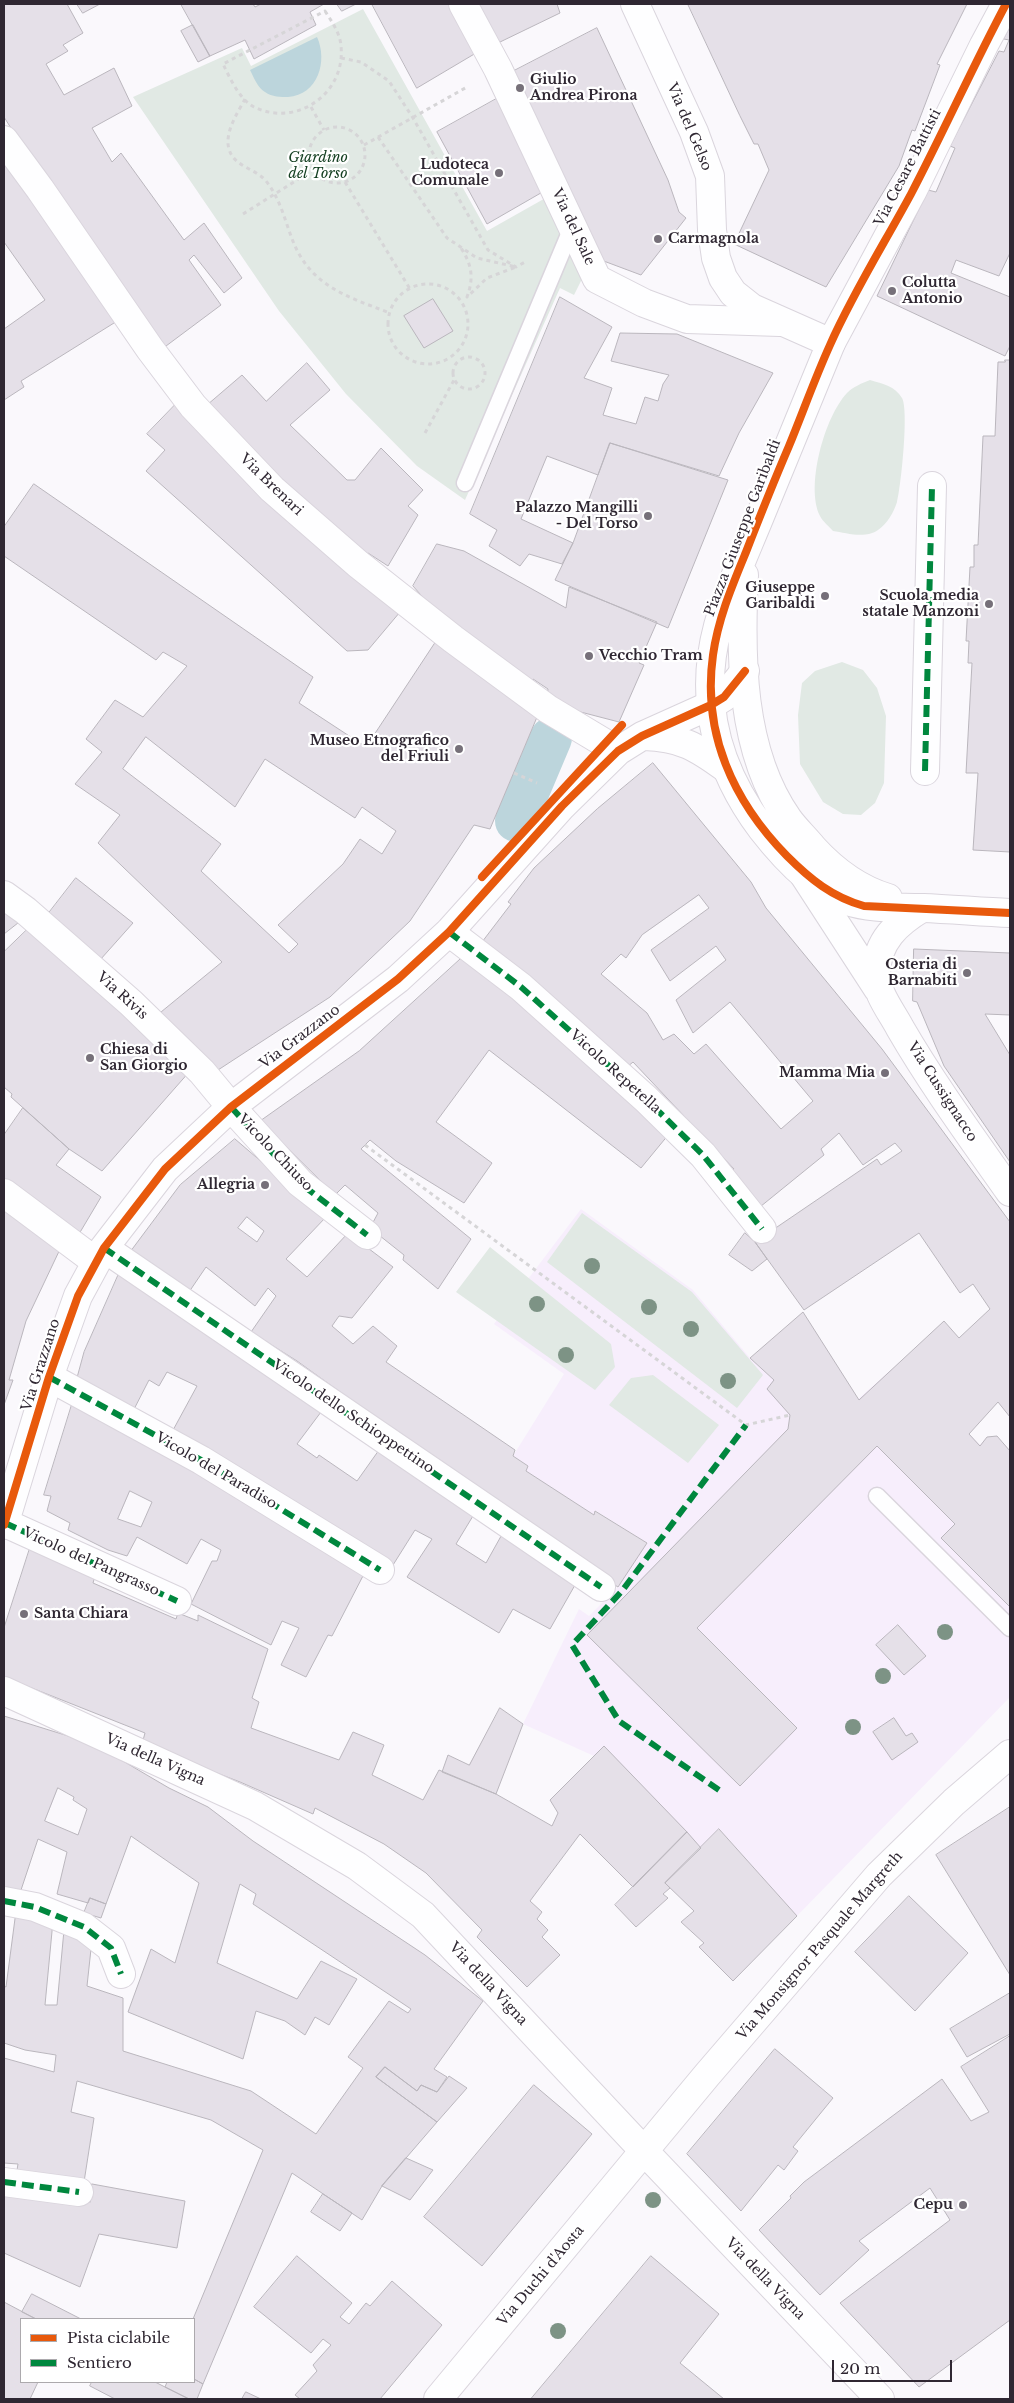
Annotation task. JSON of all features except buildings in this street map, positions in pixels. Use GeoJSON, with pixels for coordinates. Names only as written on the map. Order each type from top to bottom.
{"type":"FeatureCollection","features":[{"type":"Feature","properties":{"kind":"street","name":"Via del Sale"},"geometry":{"type":"LineString","coordinates":[[463,4],[498,69],[597,278],[644,303],[688,319],[780,322]]}},
{"type":"Feature","properties":{"kind":"street","name":"Via del Gelso"},"geometry":{"type":"LineString","coordinates":[[635,4],[694,132],[710,176],[712,230],[716,258],[723,278],[733,293],[752,308],[831,343]]}},
{"type":"Feature","properties":{"kind":"street","name":"Via Cesare Battisti"},"geometry":{"type":"LineString","coordinates":[[831,343],[912,192],[1006,4]]}},
{"type":"Feature","properties":{"kind":"street","name":"Via Brenari"},"geometry":{"type":"LineString","coordinates":[[4,140],[150,349],[193,406],[272,489],[358,564],[453,639],[548,709],[618,751]]}},
{"type":"Feature","properties":{"kind":"street","name":"Piazza Giuseppe Garibaldi"},"geometry":{"type":"LineString","coordinates":[[831,343],[745,554],[718,628],[713,656],[711,705],[714,728],[726,769],[749,811],[771,840],[802,872],[828,892],[864,906],[922,908]]}},
{"type":"Feature","properties":{"kind":"street"},"geometry":{"type":"LineString","coordinates":[[925,771],[932,486]]}},
{"type":"Feature","properties":{"kind":"street","name":"Piazza Giuseppe Garibaldi"},"geometry":{"type":"LineString","coordinates":[[745,554],[743,602],[748,713],[760,764],[788,819],[820,856],[860,887],[886,898],[922,908]]}},
{"type":"Feature","properties":{"kind":"street","name":"Via Grazzano"},"geometry":{"type":"LineString","coordinates":[[4,1524],[49,1377],[78,1296],[99,1255],[166,1169],[230,1106],[398,979],[450,932],[544,826],[618,751],[642,736],[711,705],[724,696],[745,670]]}},
{"type":"Feature","properties":{"kind":"street"},"geometry":{"type":"LineString","coordinates":[[642,736],[665,737],[686,742],[726,769]]}},
{"type":"Feature","properties":{"kind":"street","name":"Via Cussignacco"},"geometry":{"type":"LineString","coordinates":[[802,872],[878,989],[926,1073],[1010,1192]]}},
{"type":"Feature","properties":{"kind":"street","name":"Via Rivis"},"geometry":{"type":"LineString","coordinates":[[4,895],[26,911],[131,1003],[202,1072],[230,1106]]}},
{"type":"Feature","properties":{"kind":"street"},"geometry":{"type":"LineString","coordinates":[[922,908],[1010,913]]}},
{"type":"Feature","properties":{"kind":"street","name":"Via Cussignacco"},"geometry":{"type":"LineString","coordinates":[[878,989],[878,962],[885,940],[894,928],[922,908]]}},
{"type":"Feature","properties":{"kind":"street","name":"Vicolo Repetella"},"geometry":{"type":"LineString","coordinates":[[450,932],[521,987],[646,1098],[703,1155],[762,1229]]}},
{"type":"Feature","properties":{"kind":"street","name":"Vicolo Chiuso"},"geometry":{"type":"LineString","coordinates":[[230,1106],[300,1183],[367,1235]]}},
{"type":"Feature","properties":{"kind":"street","name":"Vicolo dello Schioppettino"},"geometry":{"type":"LineString","coordinates":[[4,1193],[602,1587]]}},
{"type":"Feature","properties":{"kind":"street","name":"Vicolo del Paradiso"},"geometry":{"type":"LineString","coordinates":[[49,1377],[201,1460],[380,1570]]}},
{"type":"Feature","properties":{"kind":"street","name":"Vicolo del Pangrasso"},"geometry":{"type":"LineString","coordinates":[[4,1524],[177,1601]]}},
{"type":"Feature","properties":{"kind":"street","name":"Via della Vigna"},"geometry":{"type":"LineString","coordinates":[[4,1691],[255,1806],[357,1866],[423,1914],[645,2152],[880,2399]]}},
{"type":"Feature","properties":{"kind":"street","name":"Via Monsignor Pasquale Margreth"},"geometry":{"type":"LineString","coordinates":[[645,2152],[708,2075],[879,1875],[954,1802],[1010,1754]]}},
{"type":"Feature","properties":{"kind":"street"},"geometry":{"type":"LineString","coordinates":[[4,1901],[35,1907],[84,1926],[111,1948],[121,1974]]}},
{"type":"Feature","properties":{"kind":"street","name":"Via Duchi d'Aosta"},"geometry":{"type":"LineString","coordinates":[[438,2399],[645,2152]]}},
{"type":"Feature","properties":{"kind":"street"},"geometry":{"type":"LineString","coordinates":[[4,2182],[80,2192]]}},
{"type":"Feature","properties":{"kind":"lane"},"geometry":{"type":"LineString","coordinates":[[465,483],[568,237]]}},
{"type":"Feature","properties":{"kind":"lane"},"geometry":{"type":"LineString","coordinates":[[877,1496],[1010,1628]]}},
{"type":"Feature","properties":{"kind":"path"},"geometry":{"type":"LineString","coordinates":[[325,11],[336,30],[341,45],[341,58],[332,86],[321,100],[310,107],[286,112],[270,112],[253,106],[230,80],[223,64],[325,11]]}},
{"type":"Feature","properties":{"kind":"path"},"geometry":{"type":"LineString","coordinates":[[341,58],[361,62],[389,81],[413,118],[488,250],[516,267]]}},
{"type":"Feature","properties":{"kind":"path"},"geometry":{"type":"LineString","coordinates":[[364,145],[498,69]]}},
{"type":"Feature","properties":{"kind":"path"},"geometry":{"type":"LineString","coordinates":[[245,99],[230,132],[229,150],[238,161],[261,176],[275,194],[299,255],[308,269],[335,290],[390,313]]}},
{"type":"Feature","properties":{"kind":"path"},"geometry":{"type":"LineString","coordinates":[[310,107],[324,130]]}},
{"type":"Feature","properties":{"kind":"path"},"geometry":{"type":"LineString","coordinates":[[333,127],[351,131],[364,145],[365,154],[360,172],[345,182],[336,184],[319,178],[309,162],[311,144],[324,130],[333,127]]}},
{"type":"Feature","properties":{"kind":"path"},"geometry":{"type":"LineString","coordinates":[[378,137],[447,238],[461,248],[488,262],[516,267]]}},
{"type":"Feature","properties":{"kind":"path"},"geometry":{"type":"LineString","coordinates":[[243,214],[313,170]]}},
{"type":"Feature","properties":{"kind":"path"},"geometry":{"type":"LineString","coordinates":[[345,182],[410,288]]}},
{"type":"Feature","properties":{"kind":"path"},"geometry":{"type":"LineString","coordinates":[[461,248],[471,270],[471,286],[463,304]]}},
{"type":"Feature","properties":{"kind":"path"},"geometry":{"type":"LineString","coordinates":[[467,297],[487,278],[516,267]]}},
{"type":"Feature","properties":{"kind":"path"},"geometry":{"type":"LineString","coordinates":[[434,284],[455,294],[463,304],[468,326],[462,347],[454,355],[444,361],[422,364],[401,355],[390,335],[390,313],[401,294],[410,288],[434,284]]}},
{"type":"Feature","properties":{"kind":"path"},"geometry":{"type":"LineString","coordinates":[[454,355],[458,360]]}},
{"type":"Feature","properties":{"kind":"path"},"geometry":{"type":"LineString","coordinates":[[425,433],[454,380],[453,369],[458,360],[468,356],[478,359],[485,368],[482,383],[472,389],[462,387],[454,380]]}},
{"type":"Feature","properties":{"kind":"path"},"geometry":{"type":"LineString","coordinates":[[514,773],[541,785]]}},
{"type":"Feature","properties":{"kind":"path"},"geometry":{"type":"LineString","coordinates":[[365,1145],[746,1425],[790,1415]]}},
{"type":"Feature","properties":{"kind":"shaded area"},"geometry":{"type":"Polygon","coordinates":[[[581,1209],[693,1290],[750,1358],[774,1380],[823,1343],[858,1399],[892,1369],[980,1445],[987,1437],[997,1436],[1010,1451],[1010,1697],[797,1916],[719,1829],[701,1848],[604,1747],[594,1756],[523,1724],[579,1609],[589,1616],[618,1587],[647,1543],[596,1511],[594,1515],[526,1471],[528,1466],[513,1456],[564,1374],[494,1324],[581,1209]]]}},
{"type":"Feature","properties":{"kind":"green space","name":"Giardino del Torso"},"geometry":{"type":"Polygon","coordinates":[[[363,9],[487,231],[549,196],[585,273],[574,295],[560,288],[465,500],[417,466],[346,394],[279,311],[133,97],[242,48],[251,66],[363,9]]]}},
{"type":"Feature","properties":{"kind":"green space"},"geometry":{"type":"Polygon","coordinates":[[[870,380],[888,386],[902,398],[905,417],[904,449],[897,502],[892,514],[873,533],[856,535],[833,531],[821,518],[816,503],[816,470],[825,434],[839,404],[849,391],[870,380]]]}},
{"type":"Feature","properties":{"kind":"green space"},"geometry":{"type":"Polygon","coordinates":[[[842,662],[863,670],[877,688],[886,716],[884,783],[875,803],[861,815],[843,814],[823,802],[800,764],[798,715],[802,683],[815,671],[842,662]]]}},
{"type":"Feature","properties":{"kind":"green space"},"geometry":{"type":"Polygon","coordinates":[[[582,1213],[692,1292],[763,1375],[737,1408],[547,1262],[582,1213]]]}},
{"type":"Feature","properties":{"kind":"green space"},"geometry":{"type":"Polygon","coordinates":[[[490,1247],[611,1344],[615,1367],[595,1390],[456,1292],[490,1247]]]}},
{"type":"Feature","properties":{"kind":"green space"},"geometry":{"type":"Polygon","coordinates":[[[653,1375],[719,1425],[688,1463],[609,1405],[631,1378],[653,1375]]]}},
{"type":"Feature","properties":{"kind":"water"},"geometry":{"type":"Polygon","coordinates":[[[317,37],[320,46],[321,66],[318,75],[307,90],[298,95],[282,97],[271,95],[260,88],[250,70],[317,37]]]}},
{"type":"Feature","properties":{"kind":"waterway"},"geometry":{"type":"LineString","coordinates":[[516,821],[551,738]]}},
{"type":"Feature","properties":{"kind":"marked path"},"geometry":{"type":"LineString","coordinates":[[925,771],[932,486]]}},
{"type":"Feature","properties":{"kind":"marked path"},"geometry":{"type":"LineString","coordinates":[[449,932],[521,987],[646,1099],[703,1155],[762,1229]]}},
{"type":"Feature","properties":{"kind":"marked path"},"geometry":{"type":"LineString","coordinates":[[231,1107],[300,1183],[367,1235]]}},
{"type":"Feature","properties":{"kind":"marked path"},"geometry":{"type":"LineString","coordinates":[[104,1248],[601,1587]]}},
{"type":"Feature","properties":{"kind":"marked path"},"geometry":{"type":"LineString","coordinates":[[49,1377],[201,1460],[380,1570]]}},
{"type":"Feature","properties":{"kind":"marked path"},"geometry":{"type":"LineString","coordinates":[[719,1790],[619,1721],[572,1645],[622,1591],[746,1425]]}},
{"type":"Feature","properties":{"kind":"marked path"},"geometry":{"type":"LineString","coordinates":[[5,1523],[177,1601]]}},
{"type":"Feature","properties":{"kind":"marked path"},"geometry":{"type":"LineString","coordinates":[[4,1901],[35,1907],[84,1927],[111,1948],[121,1974]]}},
{"type":"Feature","properties":{"kind":"marked path"},"geometry":{"type":"LineString","coordinates":[[4,2182],[79,2192]]}},
{"type":"Feature","properties":{"kind":"cycle path"},"geometry":{"type":"LineString","coordinates":[[1006,4],[911,194],[849,306],[825,357],[726,603],[715,642],[711,684],[712,712],[717,738],[737,789],[768,835],[813,880],[842,898],[864,906],[1010,913]]}},
{"type":"Feature","properties":{"kind":"cycle path"},"geometry":{"type":"LineString","coordinates":[[4,1525],[49,1377],[78,1296],[104,1248],[165,1169],[231,1107],[398,979],[449,932],[562,806],[618,751],[642,736],[711,705],[724,697],[745,671]]}},
{"type":"Feature","properties":{"kind":"cycle path"},"geometry":{"type":"LineString","coordinates":[[482,877],[622,725]]}},
{"type":"Feature","properties":{"kind":"place","name":"Giulio Andrea Pirona"},"geometry":{"type":"Point","coordinates":[520,88]}},
{"type":"Feature","properties":{"kind":"place","name":"Ludoteca Comunale"},"geometry":{"type":"Point","coordinates":[499,173]}},
{"type":"Feature","properties":{"kind":"place","name":"Carmagnola"},"geometry":{"type":"Point","coordinates":[658,239]}},
{"type":"Feature","properties":{"kind":"place","name":"Colutta Antonio"},"geometry":{"type":"Point","coordinates":[892,291]}},
{"type":"Feature","properties":{"kind":"place","name":"Palazzo Mangilli - Del Torso"},"geometry":{"type":"Point","coordinates":[648,516]}},
{"type":"Feature","properties":{"kind":"place","name":"Giuseppe Garibaldi"},"geometry":{"type":"Point","coordinates":[825,596]}},
{"type":"Feature","properties":{"kind":"place","name":"Scuola media statale Manzoni"},"geometry":{"type":"Point","coordinates":[989,604]}},
{"type":"Feature","properties":{"kind":"place","name":"Vecchio Tram"},"geometry":{"type":"Point","coordinates":[589,656]}},
{"type":"Feature","properties":{"kind":"place","name":"Museo Etnografico del Friuli"},"geometry":{"type":"Point","coordinates":[459,749]}},
{"type":"Feature","properties":{"kind":"place","name":"Osteria di Barnabiti"},"geometry":{"type":"Point","coordinates":[967,973]}},
{"type":"Feature","properties":{"kind":"place","name":"Chiesa di San Giorgio"},"geometry":{"type":"Point","coordinates":[90,1058]}},
{"type":"Feature","properties":{"kind":"place","name":"Mamma Mia"},"geometry":{"type":"Point","coordinates":[885,1073]}},
{"type":"Feature","properties":{"kind":"place","name":"Allegria"},"geometry":{"type":"Point","coordinates":[265,1185]}},
{"type":"Feature","properties":{"kind":"place","name":"Santa Chiara"},"geometry":{"type":"Point","coordinates":[24,1614]}},
{"type":"Feature","properties":{"kind":"place","name":"Cepu"},"geometry":{"type":"Point","coordinates":[963,2205]}}]}
